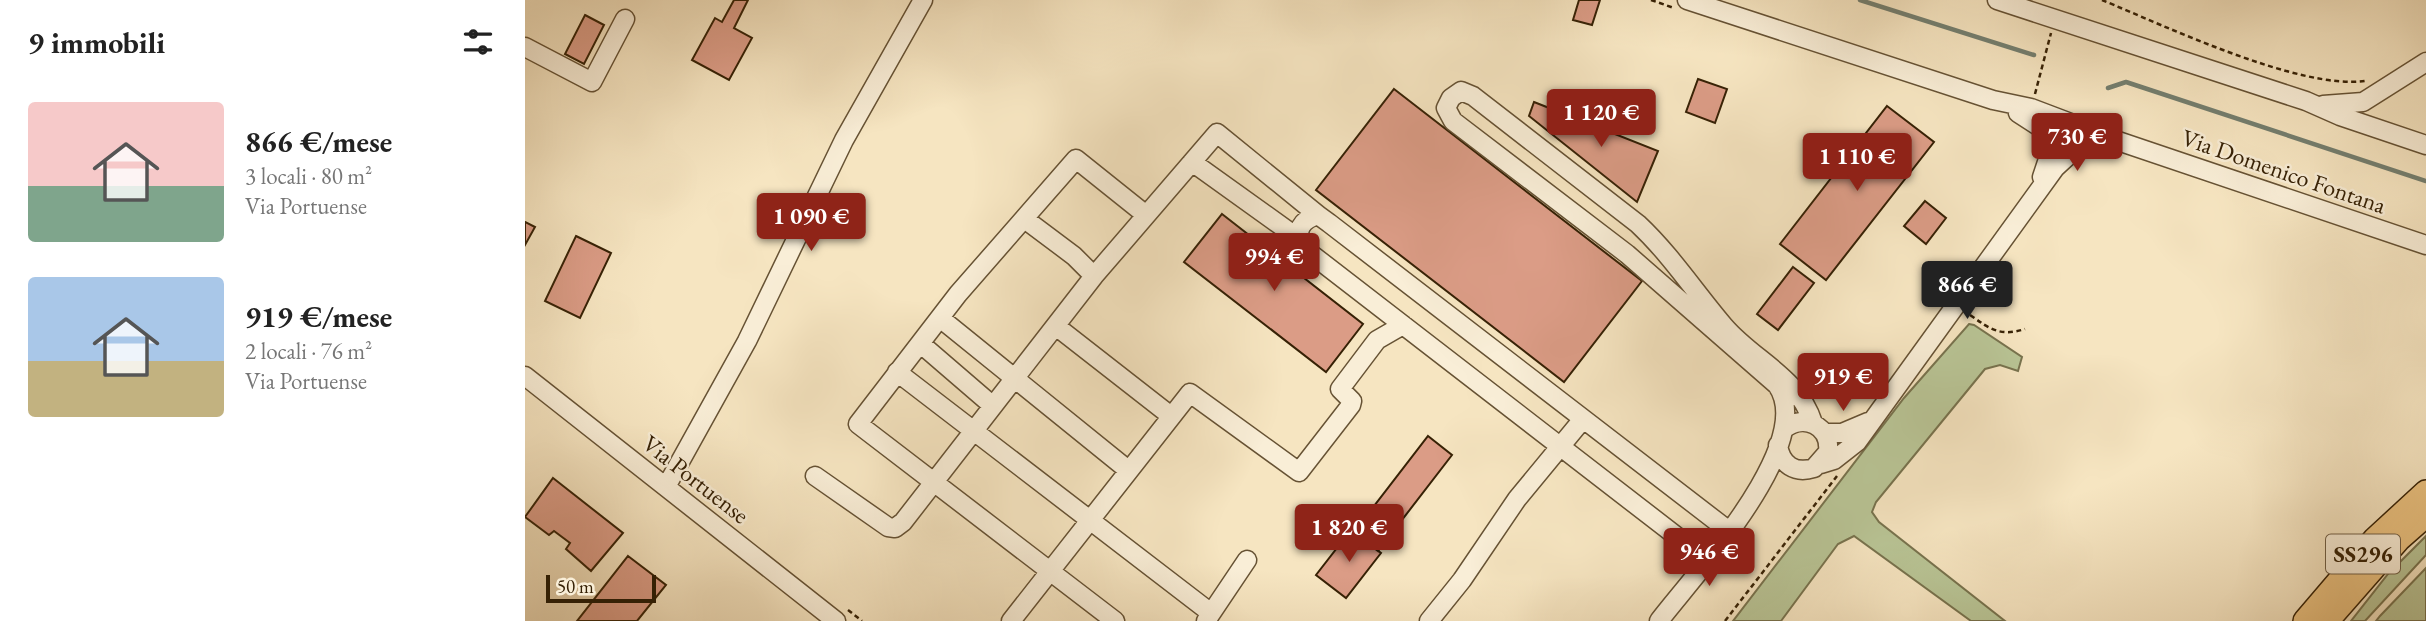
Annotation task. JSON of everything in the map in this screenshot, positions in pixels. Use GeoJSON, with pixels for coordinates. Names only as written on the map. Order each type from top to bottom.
{"type":"FeatureCollection","features":[{"type":"Feature","properties":{"kind":"main road","name":"SS296"},"geometry":{"type":"LineString","coordinates":[[2305,621],[2375,539],[2426,492]]}},
{"type":"Feature","properties":{"kind":"main road","name":"SS296"},"geometry":{"type":"LineString","coordinates":[[2327,621],[2399,539],[2426,515]]}},
{"type":"Feature","properties":{"kind":"street"},"geometry":{"type":"LineString","coordinates":[[666,487],[747,341],[844,140],[923,0]]}},
{"type":"Feature","properties":{"kind":"street"},"geometry":{"type":"LineString","coordinates":[[1997,0],[2306,101],[2340,116],[2426,145]]}},
{"type":"Feature","properties":{"kind":"street","name":"Via Domenico Fontana"},"geometry":{"type":"LineString","coordinates":[[1682,4],[1993,100],[2031,108],[2118,141],[2426,245]]}},
{"type":"Feature","properties":{"kind":"street"},"geometry":{"type":"LineString","coordinates":[[525,47],[592,82],[625,19]]}},
{"type":"Feature","properties":{"kind":"street"},"geometry":{"type":"LineString","coordinates":[[2306,101],[2333,106],[2358,104],[2426,62]]}},
{"type":"Feature","properties":{"kind":"street"},"geometry":{"type":"LineString","coordinates":[[1659,621],[1729,531],[1760,488],[1774,463],[1787,412],[1784,395],[1777,385],[1627,254],[1453,121],[1446,108],[1451,98],[1461,91],[1473,96],[1663,247],[1726,328],[1801,396],[1819,428],[1828,452],[1821,464]]}},
{"type":"Feature","properties":{"kind":"street"},"geometry":{"type":"LineString","coordinates":[[1993,100],[2040,124],[2052,135],[2050,156],[2035,197]]}},
{"type":"Feature","properties":{"kind":"street"},"geometry":{"type":"LineString","coordinates":[[814,476],[873,520],[895,528],[903,522],[1094,276],[1217,133],[1318,215],[1729,531]]}},
{"type":"Feature","properties":{"kind":"street"},"geometry":{"type":"LineString","coordinates":[[1868,422],[1842,433],[1798,421],[1781,437],[1780,454],[1790,467],[1806,471],[1845,454],[1857,442],[1868,422],[2055,168],[2081,144],[2093,140],[2118,141]]}},
{"type":"Feature","properties":{"kind":"street"},"geometry":{"type":"LineString","coordinates":[[1115,621],[858,424],[958,294],[1076,159],[1146,215]]}},
{"type":"Feature","properties":{"kind":"street"},"geometry":{"type":"LineString","coordinates":[[1192,162],[1298,238]]}},
{"type":"Feature","properties":{"kind":"street"},"geometry":{"type":"LineString","coordinates":[[1318,215],[1307,218],[1299,226],[1298,238],[1302,247],[1706,559]]}},
{"type":"Feature","properties":{"kind":"street"},"geometry":{"type":"LineString","coordinates":[[1025,220],[1074,256],[1094,276]]}},
{"type":"Feature","properties":{"kind":"street"},"geometry":{"type":"LineString","coordinates":[[940,318],[1128,470]]}},
{"type":"Feature","properties":{"kind":"street"},"geometry":{"type":"LineString","coordinates":[[1011,621],[1190,393],[1299,472],[1352,401],[1340,389],[1377,340],[1403,325]]}},
{"type":"Feature","properties":{"kind":"street"},"geometry":{"type":"LineString","coordinates":[[1057,327],[1171,416]]}},
{"type":"Feature","properties":{"kind":"street"},"geometry":{"type":"LineString","coordinates":[[921,344],[993,406]]}},
{"type":"Feature","properties":{"kind":"street"},"geometry":{"type":"LineString","coordinates":[[897,372],[1209,617],[1247,560]]}},
{"type":"Feature","properties":{"kind":"street","name":"Via Portuense"},"geometry":{"type":"LineString","coordinates":[[525,376],[836,621]]}},
{"type":"Feature","properties":{"kind":"street"},"geometry":{"type":"LineString","coordinates":[[1429,621],[1462,580],[1517,499],[1583,419]]}},
{"type":"Feature","properties":{"kind":"street"},"geometry":{"type":"LineString","coordinates":[[1760,488],[1790,467]]}},
{"type":"Feature","properties":{"kind":"path"},"geometry":{"type":"LineString","coordinates":[[1651,0],[1682,4]]}},
{"type":"Feature","properties":{"kind":"path"},"geometry":{"type":"LineString","coordinates":[[2102,0],[2201,41],[2308,78],[2369,81]]}},
{"type":"Feature","properties":{"kind":"path"},"geometry":{"type":"LineString","coordinates":[[2031,108],[2052,29]]}},
{"type":"Feature","properties":{"kind":"path"},"geometry":{"type":"LineString","coordinates":[[1956,305],[2003,335],[2025,329]]}},
{"type":"Feature","properties":{"kind":"green space"},"geometry":{"type":"Polygon","coordinates":[[[1969,324],[2022,357],[2018,371],[2000,365],[1985,369],[1876,502],[1872,512],[1879,522],[2005,621],[1971,621],[1854,536],[1838,544],[1781,621],[1733,621],[1904,398],[1969,324]]]}},
{"type":"Feature","properties":{"kind":"green space"},"geometry":{"type":"Polygon","coordinates":[[[2426,536],[2426,555],[2365,621],[2351,621],[2388,574],[2426,536]]]}},
{"type":"Feature","properties":{"kind":"green space"},"geometry":{"type":"Polygon","coordinates":[[[2426,568],[2426,621],[2376,621],[2380,616],[2426,568]]]}},
{"type":"Feature","properties":{"kind":"building"},"geometry":{"type":"Polygon","coordinates":[[[734,0],[748,0],[734,28],[752,38],[729,80],[692,60],[715,18],[722,22],[734,0]]]}},
{"type":"Feature","properties":{"kind":"building"},"geometry":{"type":"Polygon","coordinates":[[[1579,0],[1600,0],[1592,25],[1573,20],[1579,0]]]}},
{"type":"Feature","properties":{"kind":"building"},"geometry":{"type":"Polygon","coordinates":[[[585,15],[604,25],[584,64],[565,54],[585,15]]]}},
{"type":"Feature","properties":{"kind":"building"},"geometry":{"type":"Polygon","coordinates":[[[1698,79],[1727,89],[1715,123],[1686,112],[1698,79]]]}},
{"type":"Feature","properties":{"kind":"building"},"geometry":{"type":"Polygon","coordinates":[[[1394,89],[1642,281],[1564,382],[1316,190],[1394,89]]]}},
{"type":"Feature","properties":{"kind":"building"},"geometry":{"type":"Polygon","coordinates":[[[1534,102],[1658,151],[1637,202],[1529,116],[1534,102]]]}},
{"type":"Feature","properties":{"kind":"building"},"geometry":{"type":"Polygon","coordinates":[[[1887,106],[1934,142],[1826,280],[1780,244],[1887,106]]]}},
{"type":"Feature","properties":{"kind":"building"},"geometry":{"type":"Polygon","coordinates":[[[1925,201],[1946,218],[1926,244],[1904,226],[1925,201]]]}},
{"type":"Feature","properties":{"kind":"building"},"geometry":{"type":"Polygon","coordinates":[[[1222,214],[1363,324],[1326,372],[1184,262],[1222,214]]]}},
{"type":"Feature","properties":{"kind":"building"},"geometry":{"type":"Polygon","coordinates":[[[525,222],[535,227],[525,245],[525,222]]]}},
{"type":"Feature","properties":{"kind":"building"},"geometry":{"type":"Polygon","coordinates":[[[576,236],[611,253],[580,318],[545,301],[576,236]]]}},
{"type":"Feature","properties":{"kind":"building"},"geometry":{"type":"Polygon","coordinates":[[[1793,267],[1814,283],[1778,330],[1757,314],[1793,267]]]}},
{"type":"Feature","properties":{"kind":"building"},"geometry":{"type":"Polygon","coordinates":[[[1428,436],[1452,455],[1378,551],[1354,532],[1428,436]]]}},
{"type":"Feature","properties":{"kind":"building"},"geometry":{"type":"Polygon","coordinates":[[[553,478],[623,533],[591,571],[566,549],[570,543],[554,531],[549,535],[525,517],[553,478]]]}},
{"type":"Feature","properties":{"kind":"building"},"geometry":{"type":"Polygon","coordinates":[[[1351,530],[1381,553],[1346,598],[1316,575],[1351,530]]]}},
{"type":"Feature","properties":{"kind":"building"},"geometry":{"type":"Polygon","coordinates":[[[628,556],[666,585],[637,621],[577,621],[628,556]]]}},
{"type":"Feature","properties":{"kind":"waterway"},"geometry":{"type":"LineString","coordinates":[[1860,0],[2034,55]]}},
{"type":"Feature","properties":{"kind":"waterway"},"geometry":{"type":"LineString","coordinates":[[2108,88],[2126,82],[2426,181]]}}]}
